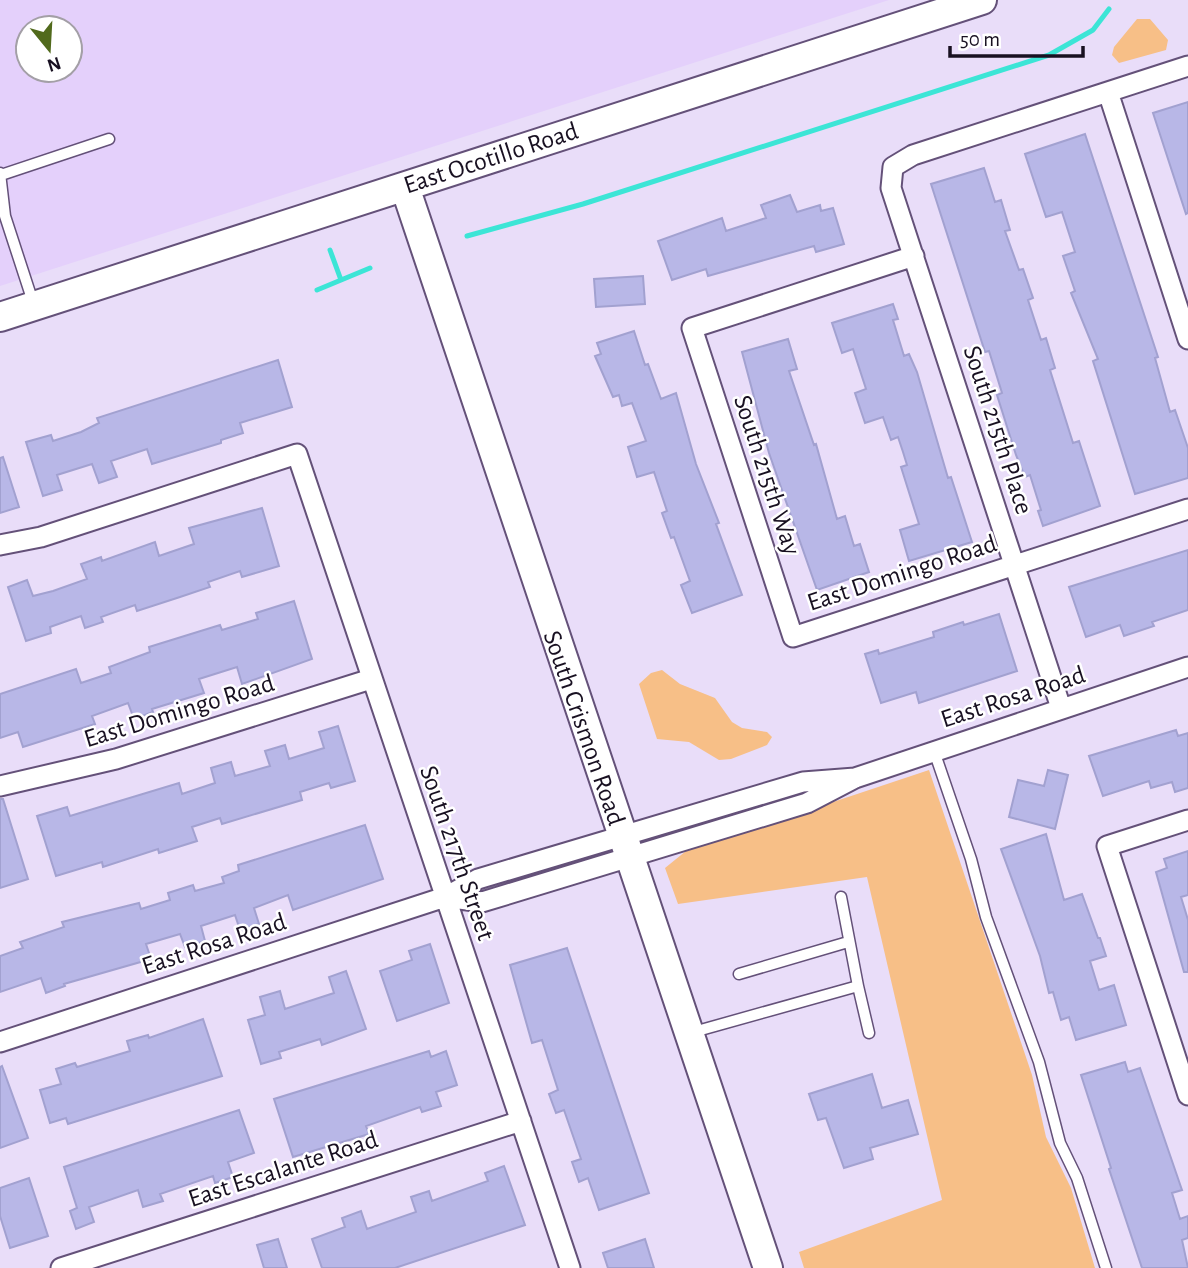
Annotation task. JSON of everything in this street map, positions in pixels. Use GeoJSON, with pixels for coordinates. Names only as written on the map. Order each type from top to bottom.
{"type":"FeatureCollection","features":[{"type":"Feature","properties":{"kind":"street","name":"East Ocotillo Road"},"geometry":{"type":"LineString","coordinates":[[0,317],[982,0]]}},
{"type":"Feature","properties":{"kind":"street"},"geometry":{"type":"LineString","coordinates":[[1188,66],[1108,92],[1188,339]]}},
{"type":"Feature","properties":{"kind":"street","name":"South 215th Place"},"geometry":{"type":"LineString","coordinates":[[1061,708],[891,188],[892,167],[913,155],[1108,92]]}},
{"type":"Feature","properties":{"kind":"street","name":"South Crismon Road"},"geometry":{"type":"LineString","coordinates":[[405,187],[687,1034],[768,1268]]}},
{"type":"Feature","properties":{"kind":"street","name":"South 215th Way"},"geometry":{"type":"LineString","coordinates":[[793,637],[691,328],[914,256]]}},
{"type":"Feature","properties":{"kind":"street","name":"South 217th Street"},"geometry":{"type":"LineString","coordinates":[[0,545],[41,537],[297,454],[570,1268]]}},
{"type":"Feature","properties":{"kind":"street","name":"East Domingo Road"},"geometry":{"type":"LineString","coordinates":[[793,637],[1188,509]]}},
{"type":"Feature","properties":{"kind":"street","name":"East Rosa Road"},"geometry":{"type":"LineString","coordinates":[[0,1042],[445,897],[482,902],[624,846],[807,803],[855,778],[1188,667]]}},
{"type":"Feature","properties":{"kind":"street","name":"East Domingo Road"},"geometry":{"type":"LineString","coordinates":[[0,786],[116,759],[371,679]]}},
{"type":"Feature","properties":{"kind":"street"},"geometry":{"type":"LineString","coordinates":[[1188,820],[1107,846],[1188,1095]]}},
{"type":"Feature","properties":{"kind":"street","name":"East Escalante Road"},"geometry":{"type":"LineString","coordinates":[[61,1268],[521,1121]]}},
{"type":"Feature","properties":{"kind":"lane"},"geometry":{"type":"LineString","coordinates":[[35,306],[3,217],[0,174],[109,139]]}},
{"type":"Feature","properties":{"kind":"lane"},"geometry":{"type":"LineString","coordinates":[[934,751],[971,859],[986,917],[1039,1062],[1060,1143],[1077,1178],[1106,1268]]}},
{"type":"Feature","properties":{"kind":"lane"},"geometry":{"type":"LineString","coordinates":[[841,897],[848,942],[869,1033]]}},
{"type":"Feature","properties":{"kind":"lane"},"geometry":{"type":"LineString","coordinates":[[739,974],[848,942]]}},
{"type":"Feature","properties":{"kind":"lane"},"geometry":{"type":"LineString","coordinates":[[687,1034],[858,986]]}},
{"type":"Feature","properties":{"kind":"shaded area"},"geometry":{"type":"Polygon","coordinates":[[[0,0],[889,0],[0,286],[0,0]]]}},
{"type":"Feature","properties":{"kind":"shaded area"},"geometry":{"type":"Polygon","coordinates":[[[1137,19],[1150,19],[1168,40],[1166,50],[1119,63],[1112,55],[1114,47],[1137,19]]]}},
{"type":"Feature","properties":{"kind":"shaded area"},"geometry":{"type":"Polygon","coordinates":[[[662,670],[680,684],[715,698],[732,722],[742,728],[767,732],[772,737],[767,745],[731,759],[719,760],[689,742],[657,739],[639,684],[651,673],[662,670]]]}},
{"type":"Feature","properties":{"kind":"shaded area"},"geometry":{"type":"Polygon","coordinates":[[[929,770],[1032,1075],[1046,1137],[1071,1188],[1095,1268],[804,1268],[799,1252],[942,1200],[867,877],[678,904],[665,868],[686,851],[929,770]]]}},
{"type":"Feature","properties":{"kind":"building"},"geometry":{"type":"Polygon","coordinates":[[[1188,102],[1188,213],[1186,214],[1153,113],[1188,102]]]}},
{"type":"Feature","properties":{"kind":"building"},"geometry":{"type":"Polygon","coordinates":[[[1085,134],[1158,357],[1155,358],[1170,412],[1175,410],[1188,448],[1188,478],[1135,494],[1093,361],[1098,359],[1071,293],[1075,291],[1063,256],[1075,252],[1062,212],[1046,217],[1025,154],[1085,134]]]}},
{"type":"Feature","properties":{"kind":"building"},"geometry":{"type":"Polygon","coordinates":[[[984,168],[995,202],[1001,200],[1010,230],[1005,231],[1019,270],[1023,269],[1033,298],[1028,300],[1041,340],[1046,338],[1055,368],[1050,370],[1073,443],[1079,441],[1100,506],[1043,526],[1030,475],[1025,477],[1016,455],[997,395],[1002,393],[989,351],[985,352],[931,184],[984,168]]]}},
{"type":"Feature","properties":{"kind":"building"},"geometry":{"type":"Polygon","coordinates":[[[790,195],[797,212],[820,205],[821,211],[833,208],[844,244],[816,252],[814,246],[708,276],[706,269],[672,280],[658,241],[722,218],[726,231],[766,218],[761,205],[790,195]]]}},
{"type":"Feature","properties":{"kind":"building"},"geometry":{"type":"Polygon","coordinates":[[[643,276],[645,304],[596,307],[594,279],[643,276]]]}},
{"type":"Feature","properties":{"kind":"building"},"geometry":{"type":"Polygon","coordinates":[[[893,304],[898,319],[893,320],[904,356],[909,354],[917,372],[948,478],[951,477],[972,542],[909,561],[900,530],[919,524],[901,467],[907,465],[903,452],[898,437],[891,440],[883,417],[865,423],[855,393],[866,389],[853,349],[842,353],[832,323],[893,304]]]}},
{"type":"Feature","properties":{"kind":"building"},"geometry":{"type":"Polygon","coordinates":[[[634,331],[645,365],[648,364],[661,399],[676,393],[696,464],[719,523],[716,524],[742,595],[692,613],[681,585],[690,581],[662,513],[667,511],[654,472],[637,477],[628,447],[646,441],[632,403],[622,406],[619,395],[613,397],[595,356],[601,354],[597,343],[634,331]]]}},
{"type":"Feature","properties":{"kind":"building"},"geometry":{"type":"Polygon","coordinates":[[[788,339],[797,369],[789,371],[814,445],[816,444],[837,519],[845,516],[854,546],[860,544],[869,572],[817,590],[769,453],[742,352],[788,339]]]}},
{"type":"Feature","properties":{"kind":"building"},"geometry":{"type":"Polygon","coordinates":[[[278,360],[292,407],[240,423],[243,433],[221,440],[221,443],[152,464],[147,449],[111,461],[117,477],[99,483],[92,464],[57,475],[62,490],[43,496],[26,442],[51,435],[53,441],[81,432],[99,423],[97,418],[278,360]]]}},
{"type":"Feature","properties":{"kind":"building"},"geometry":{"type":"Polygon","coordinates":[[[3,457],[19,507],[0,513],[0,458],[3,457]]]}},
{"type":"Feature","properties":{"kind":"building"},"geometry":{"type":"Polygon","coordinates":[[[262,508],[279,566],[242,577],[240,571],[208,582],[210,587],[180,597],[137,611],[135,605],[101,617],[103,622],[85,628],[81,616],[50,627],[51,633],[26,641],[8,587],[27,580],[33,596],[53,591],[87,579],[81,564],[101,557],[102,561],[155,542],[159,556],[194,544],[189,528],[262,508]]]}},
{"type":"Feature","properties":{"kind":"building"},"geometry":{"type":"Polygon","coordinates":[[[1188,550],[1188,610],[1152,622],[1154,626],[1124,636],[1120,625],[1086,637],[1069,587],[1188,550]]]}},
{"type":"Feature","properties":{"kind":"building"},"geometry":{"type":"Polygon","coordinates":[[[294,601],[312,659],[242,684],[237,667],[199,679],[204,693],[152,709],[153,712],[134,719],[128,703],[92,716],[95,724],[23,747],[18,732],[0,738],[0,694],[76,669],[81,683],[111,673],[109,667],[150,652],[149,647],[220,625],[222,630],[258,619],[256,613],[294,601]]]}},
{"type":"Feature","properties":{"kind":"building"},"geometry":{"type":"Polygon","coordinates":[[[999,614],[1017,671],[919,703],[916,692],[881,703],[865,654],[878,650],[879,654],[934,637],[933,632],[963,622],[964,625],[999,614]]]}},
{"type":"Feature","properties":{"kind":"building"},"geometry":{"type":"Polygon","coordinates":[[[338,726],[355,781],[331,788],[329,783],[300,792],[302,800],[222,824],[220,818],[192,827],[197,841],[159,853],[158,849],[103,867],[102,862],[56,876],[37,816],[67,807],[70,816],[179,783],[182,794],[215,783],[211,768],[231,762],[235,776],[270,766],[265,751],[285,745],[289,759],[324,748],[319,732],[338,726]]]}},
{"type":"Feature","properties":{"kind":"building"},"geometry":{"type":"Polygon","coordinates":[[[1176,730],[1178,736],[1188,733],[1188,788],[1175,792],[1172,782],[1151,788],[1149,781],[1103,796],[1089,756],[1176,730]]]}},
{"type":"Feature","properties":{"kind":"building"},"geometry":{"type":"Polygon","coordinates":[[[1048,770],[1068,775],[1055,829],[1009,817],[1018,780],[1044,786],[1048,770]]]}},
{"type":"Feature","properties":{"kind":"building"},"geometry":{"type":"Polygon","coordinates":[[[0,799],[3,799],[28,879],[0,888],[0,799]]]}},
{"type":"Feature","properties":{"kind":"building"},"geometry":{"type":"Polygon","coordinates":[[[365,825],[383,879],[293,910],[288,895],[254,908],[259,924],[240,930],[235,915],[201,926],[205,941],[185,947],[180,934],[146,944],[151,959],[64,984],[65,986],[46,993],[41,978],[0,992],[0,956],[23,948],[20,942],[64,927],[62,922],[139,903],[141,909],[170,900],[168,893],[193,885],[195,891],[224,883],[222,877],[239,871],[238,865],[365,825]]]}},
{"type":"Feature","properties":{"kind":"building"},"geometry":{"type":"Polygon","coordinates":[[[1046,834],[1064,900],[1082,894],[1100,938],[1106,956],[1090,961],[1099,990],[1114,985],[1126,1025],[1076,1040],[1069,1017],[1061,1020],[1053,992],[1049,993],[1040,956],[1001,849],[1046,834]]]}},
{"type":"Feature","properties":{"kind":"building"},"geometry":{"type":"Polygon","coordinates":[[[1188,851],[1188,895],[1181,897],[1188,920],[1188,972],[1184,972],[1156,872],[1167,868],[1164,859],[1188,851]]]}},
{"type":"Feature","properties":{"kind":"building"},"geometry":{"type":"Polygon","coordinates":[[[430,944],[449,1003],[397,1021],[380,971],[412,960],[409,951],[430,944]]]}},
{"type":"Feature","properties":{"kind":"building"},"geometry":{"type":"Polygon","coordinates":[[[567,948],[649,1193],[599,1210],[588,1178],[579,1182],[572,1162],[581,1159],[564,1110],[556,1113],[549,1094],[558,1090],[542,1040],[532,1043],[510,965],[567,948]]]}},
{"type":"Feature","properties":{"kind":"building"},"geometry":{"type":"Polygon","coordinates":[[[346,971],[366,1029],[322,1045],[320,1039],[279,1052],[281,1058],[261,1064],[248,1020],[265,1015],[260,997],[280,991],[285,1009],[334,993],[329,977],[346,971]]]}},
{"type":"Feature","properties":{"kind":"building"},"geometry":{"type":"Polygon","coordinates":[[[203,1019],[222,1076],[68,1124],[66,1118],[50,1123],[40,1090],[61,1084],[56,1069],[75,1063],[77,1067],[130,1051],[127,1041],[148,1035],[149,1038],[203,1019]]]}},
{"type":"Feature","properties":{"kind":"building"},"geometry":{"type":"Polygon","coordinates":[[[429,1051],[431,1057],[446,1051],[457,1085],[436,1092],[441,1106],[422,1112],[420,1107],[366,1126],[369,1134],[293,1157],[274,1099],[429,1051]]]}},
{"type":"Feature","properties":{"kind":"building"},"geometry":{"type":"Polygon","coordinates":[[[1125,1062],[1128,1072],[1140,1068],[1182,1190],[1172,1193],[1180,1219],[1188,1216],[1188,1238],[1182,1240],[1188,1268],[1142,1268],[1109,1169],[1111,1168],[1081,1075],[1125,1062]]]}},
{"type":"Feature","properties":{"kind":"building"},"geometry":{"type":"Polygon","coordinates":[[[2,1066],[28,1138],[0,1148],[0,1067],[2,1066]]]}},
{"type":"Feature","properties":{"kind":"building"},"geometry":{"type":"Polygon","coordinates":[[[872,1074],[882,1108],[908,1100],[918,1134],[870,1148],[873,1159],[844,1168],[826,1118],[818,1120],[809,1094],[872,1074]]]}},
{"type":"Feature","properties":{"kind":"building"},"geometry":{"type":"Polygon","coordinates":[[[239,1110],[254,1153],[228,1162],[233,1177],[215,1183],[213,1176],[160,1194],[163,1201],[143,1207],[138,1190],[89,1207],[94,1222],[76,1229],[70,1211],[77,1208],[64,1167],[239,1110]]]}},
{"type":"Feature","properties":{"kind":"building"},"geometry":{"type":"Polygon","coordinates":[[[504,1166],[525,1225],[395,1268],[322,1268],[312,1239],[345,1227],[342,1218],[361,1211],[367,1229],[416,1212],[411,1197],[429,1191],[432,1201],[488,1181],[485,1173],[504,1166]]]}},
{"type":"Feature","properties":{"kind":"building"},"geometry":{"type":"Polygon","coordinates":[[[29,1178],[48,1236],[10,1248],[0,1216],[0,1188],[29,1178]]]}},
{"type":"Feature","properties":{"kind":"building"},"geometry":{"type":"Polygon","coordinates":[[[278,1239],[287,1268],[264,1268],[257,1245],[278,1239]]]}},
{"type":"Feature","properties":{"kind":"building"},"geometry":{"type":"Polygon","coordinates":[[[645,1239],[654,1268],[608,1268],[603,1253],[645,1239]]]}},
{"type":"Feature","properties":{"kind":"waterway"},"geometry":{"type":"LineString","coordinates":[[467,236],[583,204],[1049,55],[1093,30],[1109,9]]}},
{"type":"Feature","properties":{"kind":"waterway"},"geometry":{"type":"LineString","coordinates":[[330,250],[341,280]]}},
{"type":"Feature","properties":{"kind":"waterway"},"geometry":{"type":"LineString","coordinates":[[317,290],[370,268]]}}]}
